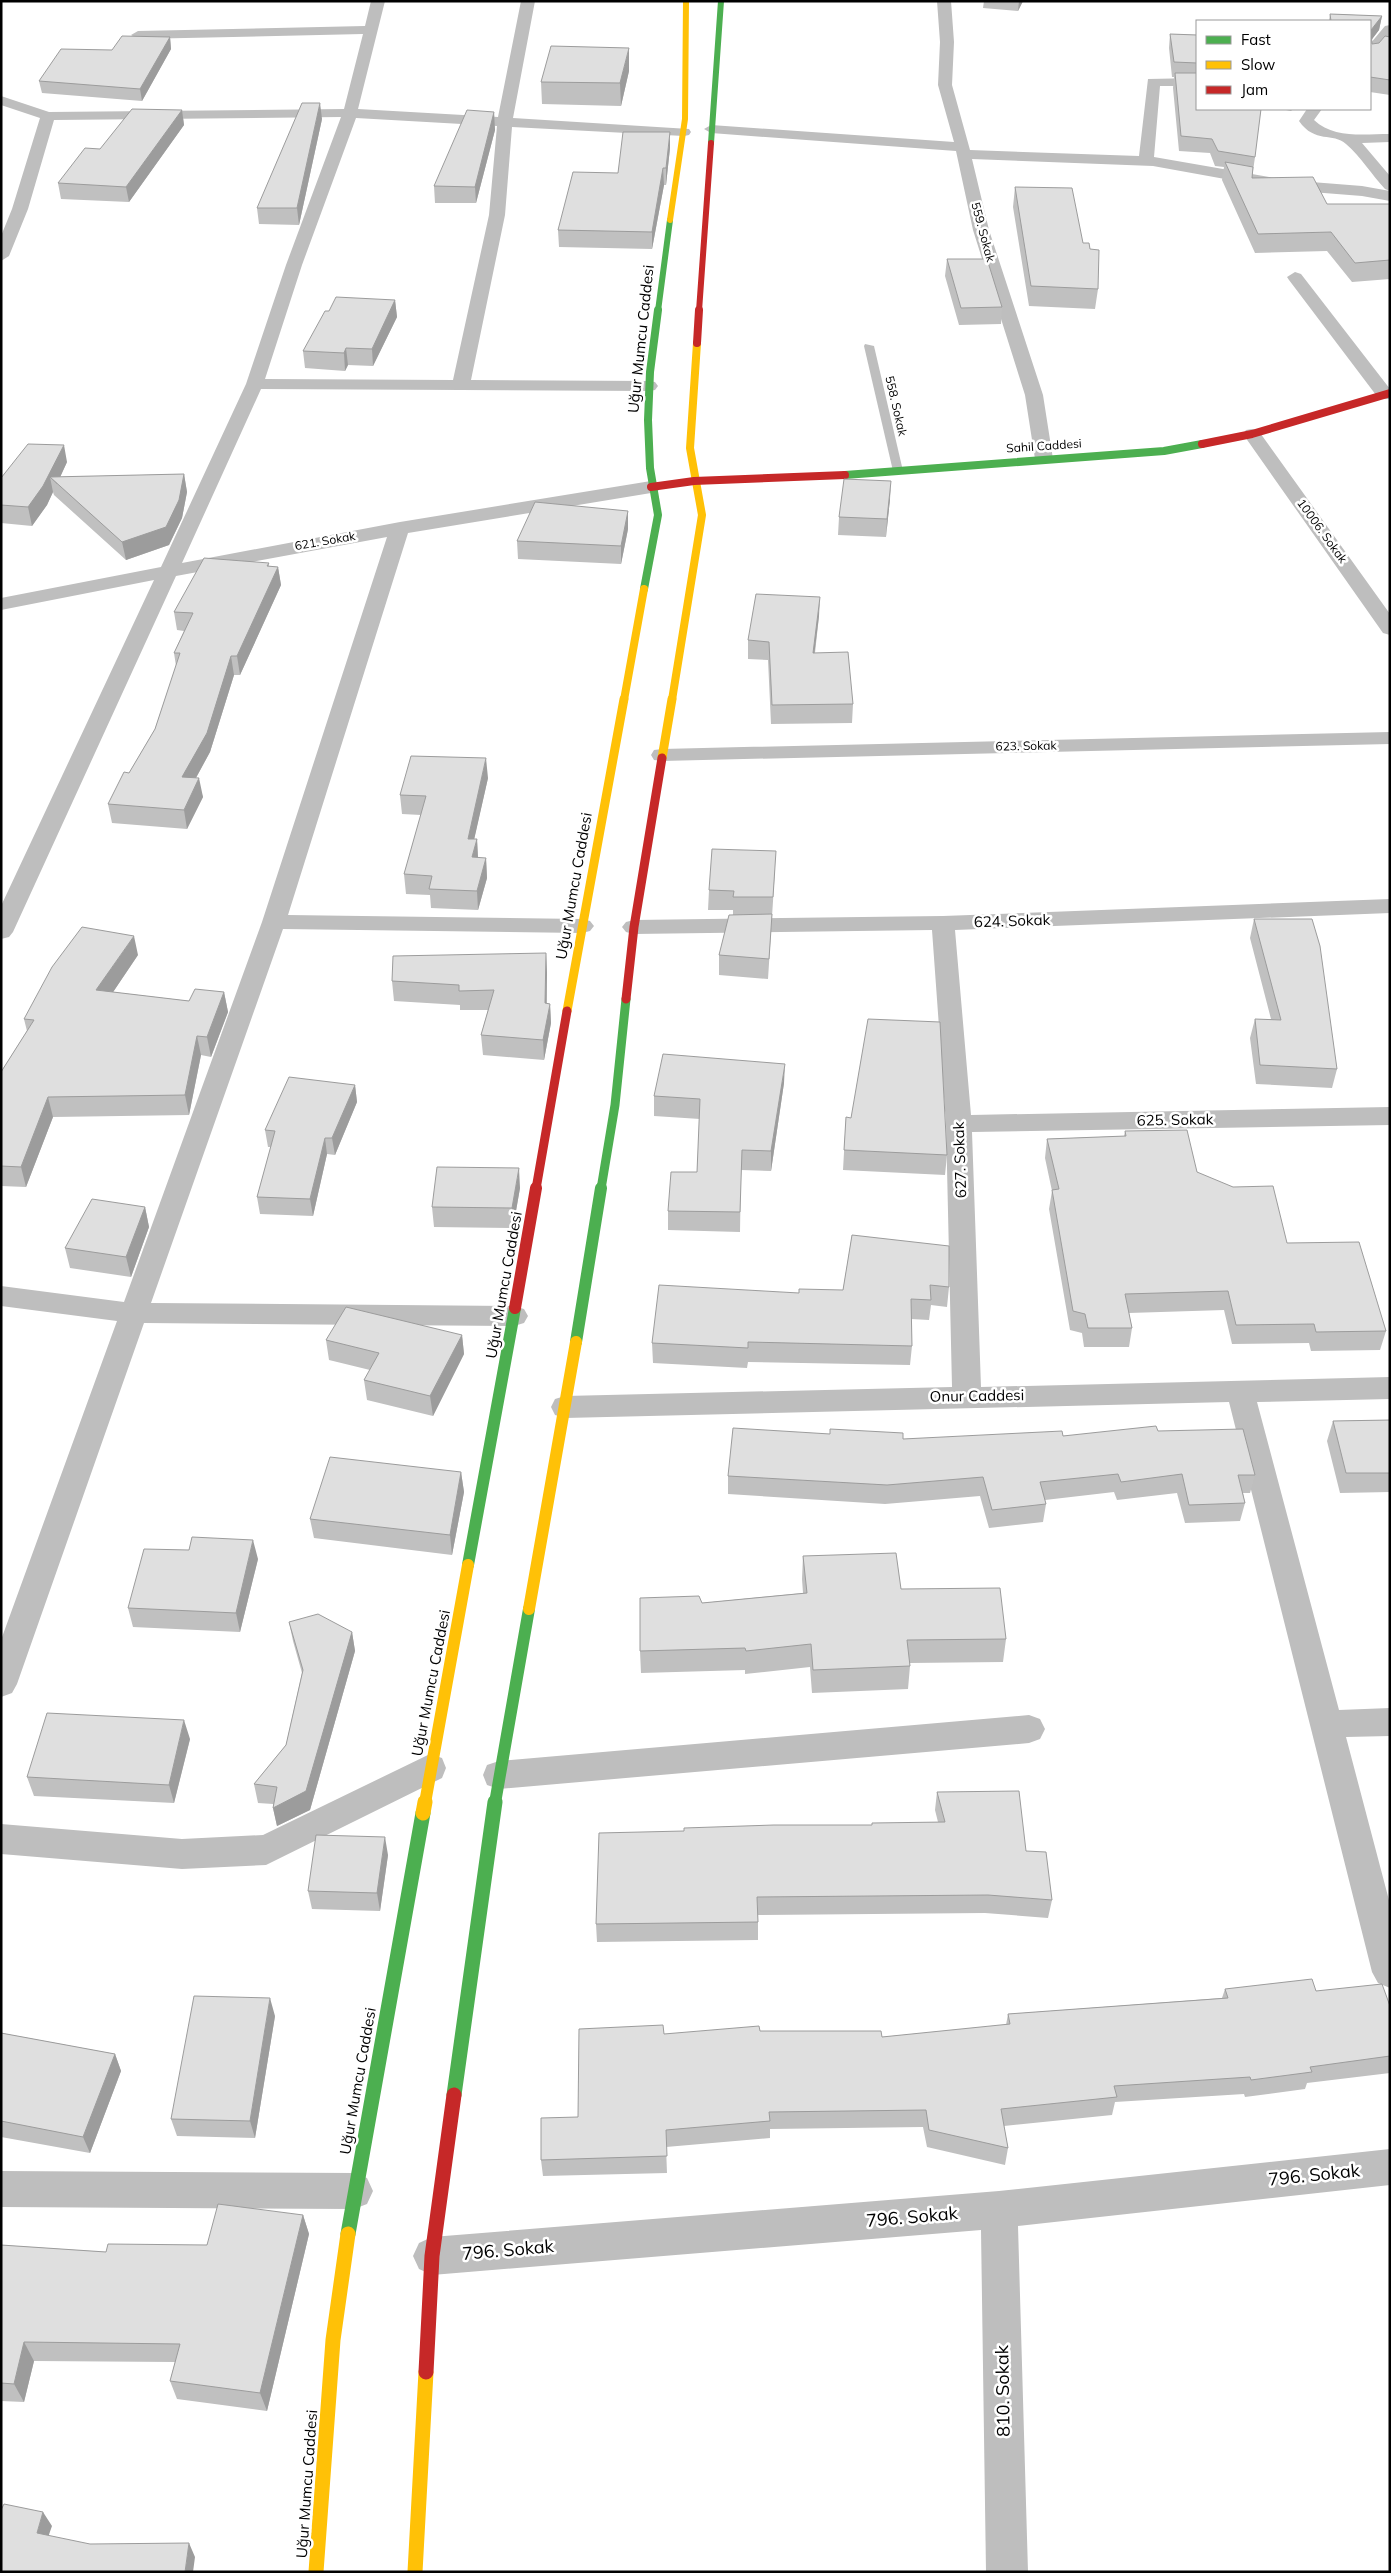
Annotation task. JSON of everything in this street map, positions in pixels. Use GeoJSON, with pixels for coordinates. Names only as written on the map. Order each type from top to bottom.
{"type":"FeatureCollection","features":[{"type":"Feature","properties":{"kind":"street"},"geometry":{"type":"LineString","coordinates":[[1,932],[255,384],[294,265],[350,113],[378,1]]}},
{"type":"Feature","properties":{"kind":"street"},"geometry":{"type":"LineString","coordinates":[[461,385],[497,215],[505,122],[528,1]]}},
{"type":"Feature","properties":{"kind":"street","name":"Uğur Mumcu Caddesi"},"geometry":{"type":"LineString","coordinates":[[316,2572],[334,2340],[354,2191],[658,515],[651,488],[647,449],[648,386],[664,259],[684,132],[686,1]]}},
{"type":"Feature","properties":{"kind":"street"},"geometry":{"type":"LineString","coordinates":[[415,2572],[432,2256],[499,1775],[565,1406],[614,1105],[634,927],[702,515],[694,481],[690,448],[721,1]]}},
{"type":"Feature","properties":{"kind":"street","name":"559. Sokak"},"geometry":{"type":"LineString","coordinates":[[944,1],[946,42],[945,85],[963,151],[981,230],[1034,395],[1044,459]]}},
{"type":"Feature","properties":{"kind":"street"},"geometry":{"type":"LineString","coordinates":[[1371,52],[1390,29]]}},
{"type":"Feature","properties":{"kind":"street"},"geometry":{"type":"LineString","coordinates":[[138,36],[370,30]]}},
{"type":"Feature","properties":{"kind":"street"},"geometry":{"type":"LineString","coordinates":[[1146,161],[1153,82],[1196,82]]}},
{"type":"Feature","properties":{"kind":"street"},"geometry":{"type":"LineString","coordinates":[[1,100],[48,116],[350,113],[684,132]]}},
{"type":"Feature","properties":{"kind":"street"},"geometry":{"type":"LineString","coordinates":[[1314,110],[1306,121],[1318,132],[1350,139],[1390,138]]}},
{"type":"Feature","properties":{"kind":"street"},"geometry":{"type":"LineString","coordinates":[[1,256],[20,209],[48,116]]}},
{"type":"Feature","properties":{"kind":"street"},"geometry":{"type":"LineString","coordinates":[[711,129],[963,151],[1146,161],[1286,185],[1362,191],[1390,196]]}},
{"type":"Feature","properties":{"kind":"street"},"geometry":{"type":"LineString","coordinates":[[1350,139],[1390,186]]}},
{"type":"Feature","properties":{"kind":"street"},"geometry":{"type":"LineString","coordinates":[[1295,277],[1387,394]]}},
{"type":"Feature","properties":{"kind":"street"},"geometry":{"type":"LineString","coordinates":[[255,384],[648,386]]}},
{"type":"Feature","properties":{"kind":"street","name":"Sahil Caddesi"},"geometry":{"type":"LineString","coordinates":[[651,488],[694,481],[898,472],[1164,451],[1252,434],[1387,394]]}},
{"type":"Feature","properties":{"kind":"street","name":"10006. Sokak"},"geometry":{"type":"LineString","coordinates":[[1252,434],[1390,628]]}},
{"type":"Feature","properties":{"kind":"street","name":"621. Sokak"},"geometry":{"type":"LineString","coordinates":[[1,604],[170,569],[400,528],[651,488]]}},
{"type":"Feature","properties":{"kind":"street"},"geometry":{"type":"LineString","coordinates":[[1,1684],[274,922],[400,528]]}},
{"type":"Feature","properties":{"kind":"street","name":"623. Sokak"},"geometry":{"type":"LineString","coordinates":[[662,755],[1390,738]]}},
{"type":"Feature","properties":{"kind":"street","name":"624. Sokak"},"geometry":{"type":"LineString","coordinates":[[634,927],[943,923],[1390,906]]}},
{"type":"Feature","properties":{"kind":"street"},"geometry":{"type":"LineString","coordinates":[[274,922],[582,926]]}},
{"type":"Feature","properties":{"kind":"street","name":"627. Sokak"},"geometry":{"type":"LineString","coordinates":[[943,923],[959,1124],[967,1396]]}},
{"type":"Feature","properties":{"kind":"street","name":"625. Sokak"},"geometry":{"type":"LineString","coordinates":[[959,1124],[1390,1116]]}},
{"type":"Feature","properties":{"kind":"street"},"geometry":{"type":"LineString","coordinates":[[1,1296],[133,1312],[514,1316]]}},
{"type":"Feature","properties":{"kind":"street","name":"Onur Caddesi"},"geometry":{"type":"LineString","coordinates":[[565,1406],[1390,1388]]}},
{"type":"Feature","properties":{"kind":"street"},"geometry":{"type":"LineString","coordinates":[[1240,1390],[1390,1972]]}},
{"type":"Feature","properties":{"kind":"street"},"geometry":{"type":"LineString","coordinates":[[1326,1724],[1390,1722]]}},
{"type":"Feature","properties":{"kind":"street"},"geometry":{"type":"LineString","coordinates":[[499,1775],[1030,1729]]}},
{"type":"Feature","properties":{"kind":"street"},"geometry":{"type":"LineString","coordinates":[[1,1839],[182,1854],[266,1850],[430,1768]]}},
{"type":"Feature","properties":{"kind":"street","name":"796. Sokak"},"geometry":{"type":"LineString","coordinates":[[432,2256],[999,2210],[1390,2167]]}},
{"type":"Feature","properties":{"kind":"street"},"geometry":{"type":"LineString","coordinates":[[1,2189],[354,2191]]}},
{"type":"Feature","properties":{"kind":"street","name":"810. Sokak"},"geometry":{"type":"LineString","coordinates":[[999,2210],[1007,2572]]}},
{"type":"Feature","properties":{"kind":"lane","name":"558. Sokak"},"geometry":{"type":"LineString","coordinates":[[869,346],[898,472]]}},
{"type":"Feature","properties":{"kind":"building"},"geometry":{"type":"Polygon","coordinates":[[[1330,14],[1382,16],[1371,30],[1371,20],[1331,20],[1330,14]]]}},
{"type":"Feature","properties":{"kind":"building"},"geometry":{"type":"Polygon","coordinates":[[[1371,30],[1372,44],[1379,43],[1385,36],[1390,37],[1390,80],[1371,77],[1371,30]]]}},
{"type":"Feature","properties":{"kind":"building"},"geometry":{"type":"Polygon","coordinates":[[[1170,34],[1196,35],[1196,63],[1174,62],[1170,34]]]}},
{"type":"Feature","properties":{"kind":"building"},"geometry":{"type":"Polygon","coordinates":[[[122,36],[170,37],[140,89],[39,81],[61,49],[112,50],[122,36]]]}},
{"type":"Feature","properties":{"kind":"building"},"geometry":{"type":"Polygon","coordinates":[[[551,46],[629,48],[620,83],[541,82],[551,46]]]}},
{"type":"Feature","properties":{"kind":"building"},"geometry":{"type":"Polygon","coordinates":[[[1175,73],[1196,73],[1196,110],[1261,110],[1255,157],[1218,151],[1212,139],[1181,136],[1175,73]]]}},
{"type":"Feature","properties":{"kind":"building"},"geometry":{"type":"Polygon","coordinates":[[[302,103],[320,103],[297,208],[257,208],[302,103]]]}},
{"type":"Feature","properties":{"kind":"building"},"geometry":{"type":"Polygon","coordinates":[[[132,109],[182,110],[126,187],[58,183],[85,148],[100,149],[132,109]]]}},
{"type":"Feature","properties":{"kind":"building"},"geometry":{"type":"Polygon","coordinates":[[[467,110],[494,112],[475,187],[434,186],[467,110]]]}},
{"type":"Feature","properties":{"kind":"building"},"geometry":{"type":"Polygon","coordinates":[[[623,132],[670,132],[666,168],[663,168],[652,232],[558,230],[573,172],[618,173],[623,132]]]}},
{"type":"Feature","properties":{"kind":"building"},"geometry":{"type":"Polygon","coordinates":[[[1225,162],[1253,167],[1252,178],[1313,177],[1327,204],[1390,204],[1390,260],[1355,263],[1331,232],[1258,234],[1225,162]]]}},
{"type":"Feature","properties":{"kind":"building"},"geometry":{"type":"Polygon","coordinates":[[[1015,187],[1072,188],[1083,243],[1089,243],[1090,249],[1099,250],[1098,289],[1031,286],[1015,187]]]}},
{"type":"Feature","properties":{"kind":"building"},"geometry":{"type":"Polygon","coordinates":[[[947,259],[987,259],[1002,307],[961,308],[947,259]]]}},
{"type":"Feature","properties":{"kind":"building"},"geometry":{"type":"Polygon","coordinates":[[[336,297],[395,300],[372,349],[346,348],[344,353],[303,351],[325,311],[329,311],[336,297]]]}},
{"type":"Feature","properties":{"kind":"building"},"geometry":{"type":"Polygon","coordinates":[[[28,444],[64,445],[43,486],[28,507],[1,505],[1,478],[28,444]]]}},
{"type":"Feature","properties":{"kind":"building"},"geometry":{"type":"Polygon","coordinates":[[[184,474],[179,500],[166,527],[122,542],[50,477],[184,474]]]}},
{"type":"Feature","properties":{"kind":"building"},"geometry":{"type":"Polygon","coordinates":[[[844,479],[891,481],[887,519],[839,517],[844,479]]]}},
{"type":"Feature","properties":{"kind":"building"},"geometry":{"type":"Polygon","coordinates":[[[535,502],[628,511],[621,546],[517,541],[535,502]]]}},
{"type":"Feature","properties":{"kind":"building"},"geometry":{"type":"Polygon","coordinates":[[[204,558],[269,563],[267,566],[278,567],[237,656],[231,656],[207,733],[182,777],[199,778],[184,810],[108,804],[124,772],[129,773],[155,729],[180,653],[174,653],[193,613],[174,612],[204,558]]]}},
{"type":"Feature","properties":{"kind":"building"},"geometry":{"type":"Polygon","coordinates":[[[756,594],[820,597],[813,653],[848,652],[853,704],[772,705],[769,642],[748,640],[756,594]]]}},
{"type":"Feature","properties":{"kind":"building"},"geometry":{"type":"Polygon","coordinates":[[[411,756],[486,758],[468,839],[477,839],[472,857],[486,858],[477,891],[429,889],[432,876],[404,874],[426,796],[400,795],[411,756]]]}},
{"type":"Feature","properties":{"kind":"building"},"geometry":{"type":"Polygon","coordinates":[[[712,849],[776,851],[773,897],[733,897],[734,891],[709,890],[712,849]]]}},
{"type":"Feature","properties":{"kind":"building"},"geometry":{"type":"Polygon","coordinates":[[[772,914],[769,959],[719,955],[729,915],[772,914]]]}},
{"type":"Feature","properties":{"kind":"building"},"geometry":{"type":"Polygon","coordinates":[[[1254,919],[1312,919],[1320,946],[1337,1069],[1260,1065],[1255,1019],[1281,1020],[1254,919]]]}},
{"type":"Feature","properties":{"kind":"building"},"geometry":{"type":"Polygon","coordinates":[[[82,927],[134,936],[96,990],[189,1001],[195,989],[224,992],[207,1037],[197,1036],[185,1095],[48,1097],[21,1167],[1,1166],[1,1072],[34,1020],[24,1019],[52,967],[82,927]]]}},
{"type":"Feature","properties":{"kind":"building"},"geometry":{"type":"Polygon","coordinates":[[[546,953],[545,1003],[550,1004],[543,1040],[481,1035],[494,990],[459,991],[459,985],[392,981],[393,956],[546,953]]]}},
{"type":"Feature","properties":{"kind":"building"},"geometry":{"type":"Polygon","coordinates":[[[868,1019],[940,1022],[947,1155],[844,1150],[846,1117],[851,1118],[868,1019]]]}},
{"type":"Feature","properties":{"kind":"building"},"geometry":{"type":"Polygon","coordinates":[[[663,1054],[785,1064],[771,1151],[742,1150],[740,1212],[668,1211],[671,1172],[697,1172],[700,1099],[654,1096],[663,1054]]]}},
{"type":"Feature","properties":{"kind":"building"},"geometry":{"type":"Polygon","coordinates":[[[289,1077],[355,1085],[332,1138],[325,1138],[310,1199],[257,1197],[275,1131],[265,1130],[289,1077]]]}},
{"type":"Feature","properties":{"kind":"building"},"geometry":{"type":"Polygon","coordinates":[[[1187,1130],[1197,1172],[1233,1187],[1273,1186],[1287,1243],[1359,1242],[1386,1331],[1316,1332],[1314,1324],[1236,1325],[1228,1291],[1125,1294],[1132,1328],[1088,1328],[1085,1314],[1073,1311],[1052,1190],[1059,1189],[1047,1139],[1126,1136],[1125,1131],[1187,1130]]]}},
{"type":"Feature","properties":{"kind":"building"},"geometry":{"type":"Polygon","coordinates":[[[437,1167],[519,1168],[512,1208],[432,1207],[437,1167]]]}},
{"type":"Feature","properties":{"kind":"building"},"geometry":{"type":"Polygon","coordinates":[[[92,1199],[145,1207],[126,1257],[65,1248],[92,1199]]]}},
{"type":"Feature","properties":{"kind":"building"},"geometry":{"type":"Polygon","coordinates":[[[852,1235],[949,1246],[949,1287],[930,1285],[931,1300],[911,1299],[912,1346],[748,1342],[748,1348],[652,1343],[659,1285],[799,1293],[799,1289],[843,1290],[852,1235]]]}},
{"type":"Feature","properties":{"kind":"building"},"geometry":{"type":"Polygon","coordinates":[[[346,1307],[462,1335],[430,1396],[364,1380],[379,1353],[326,1340],[346,1307]]]}},
{"type":"Feature","properties":{"kind":"building"},"geometry":{"type":"Polygon","coordinates":[[[1390,1420],[1390,1473],[1346,1473],[1333,1421],[1390,1420]]]}},
{"type":"Feature","properties":{"kind":"building"},"geometry":{"type":"Polygon","coordinates":[[[1156,1426],[1158,1431],[1243,1429],[1255,1475],[1238,1475],[1245,1503],[1189,1505],[1182,1474],[1121,1482],[1118,1474],[1040,1482],[1046,1504],[992,1510],[983,1477],[887,1485],[728,1476],[733,1428],[830,1434],[830,1429],[903,1433],[903,1439],[1062,1431],[1063,1436],[1156,1426]]]}},
{"type":"Feature","properties":{"kind":"building"},"geometry":{"type":"Polygon","coordinates":[[[330,1457],[461,1472],[450,1535],[310,1519],[330,1457]]]}},
{"type":"Feature","properties":{"kind":"building"},"geometry":{"type":"Polygon","coordinates":[[[192,1537],[253,1540],[236,1613],[128,1608],[144,1549],[189,1550],[192,1537]]]}},
{"type":"Feature","properties":{"kind":"building"},"geometry":{"type":"Polygon","coordinates":[[[896,1553],[901,1589],[1000,1588],[1006,1639],[907,1640],[910,1666],[813,1670],[811,1644],[746,1651],[745,1648],[640,1651],[640,1598],[699,1596],[702,1603],[807,1593],[803,1556],[896,1553]]]}},
{"type":"Feature","properties":{"kind":"building"},"geometry":{"type":"Polygon","coordinates":[[[318,1614],[352,1632],[306,1791],[273,1808],[277,1787],[254,1784],[286,1745],[303,1670],[289,1622],[318,1614]]]}},
{"type":"Feature","properties":{"kind":"building"},"geometry":{"type":"Polygon","coordinates":[[[47,1713],[184,1720],[169,1785],[27,1777],[47,1713]]]}},
{"type":"Feature","properties":{"kind":"building"},"geometry":{"type":"Polygon","coordinates":[[[1019,1791],[1026,1851],[1046,1852],[1052,1900],[988,1895],[757,1897],[758,1922],[596,1924],[599,1833],[684,1831],[684,1828],[774,1825],[872,1825],[872,1823],[945,1822],[937,1792],[1019,1791]]]}},
{"type":"Feature","properties":{"kind":"building"},"geometry":{"type":"Polygon","coordinates":[[[316,1835],[385,1837],[377,1893],[308,1891],[316,1835]]]}},
{"type":"Feature","properties":{"kind":"building"},"geometry":{"type":"Polygon","coordinates":[[[1312,1979],[1316,1991],[1382,1984],[1390,2006],[1390,2056],[1310,2067],[1312,2072],[1251,2080],[1250,2077],[1114,2086],[1117,2097],[1001,2109],[1008,2148],[929,2130],[926,2110],[769,2112],[770,2121],[666,2130],[667,2156],[541,2160],[541,2118],[578,2117],[579,2029],[663,2025],[664,2034],[759,2026],[760,2031],[881,2031],[882,2037],[1010,2024],[1008,2014],[1228,1998],[1225,1989],[1312,1979]]]}},
{"type":"Feature","properties":{"kind":"building"},"geometry":{"type":"Polygon","coordinates":[[[194,1996],[270,1998],[250,2121],[171,2119],[194,1996]]]}},
{"type":"Feature","properties":{"kind":"building"},"geometry":{"type":"Polygon","coordinates":[[[1,2033],[115,2054],[83,2137],[1,2121],[1,2033]]]}},
{"type":"Feature","properties":{"kind":"building"},"geometry":{"type":"Polygon","coordinates":[[[218,2204],[303,2215],[260,2393],[170,2381],[180,2344],[24,2342],[14,2384],[1,2383],[1,2245],[106,2252],[108,2244],[207,2245],[218,2204]]]}},
{"type":"Feature","properties":{"kind":"building"},"geometry":{"type":"Polygon","coordinates":[[[4,2504],[43,2512],[37,2533],[90,2544],[189,2543],[185,2572],[1,2572],[1,2510],[4,2504]]]}},
{"type":"Feature","properties":{"kind":"traffic: fast"},"geometry":{"type":"LineString","coordinates":[[711,143],[721,1]]}},
{"type":"Feature","properties":{"kind":"traffic: fast"},"geometry":{"type":"LineString","coordinates":[[644,589],[658,515],[650,468],[648,420],[650,372],[670,220]]}},
{"type":"Feature","properties":{"kind":"traffic: fast"},"geometry":{"type":"LineString","coordinates":[[845,475],[1164,451],[1202,444]]}},
{"type":"Feature","properties":{"kind":"traffic: fast"},"geometry":{"type":"LineString","coordinates":[[576,1342],[615,1105],[626,999]]}},
{"type":"Feature","properties":{"kind":"traffic: fast"},"geometry":{"type":"LineString","coordinates":[[468,1565],[515,1308]]}},
{"type":"Feature","properties":{"kind":"traffic: fast"},"geometry":{"type":"LineString","coordinates":[[454,2095],[499,1775],[529,1609]]}},
{"type":"Feature","properties":{"kind":"traffic: fast"},"geometry":{"type":"LineString","coordinates":[[348,2234],[423,1813]]}},
{"type":"Feature","properties":{"kind":"traffic: slow"},"geometry":{"type":"LineString","coordinates":[[670,220],[685,119],[686,1]]}},
{"type":"Feature","properties":{"kind":"traffic: slow"},"geometry":{"type":"LineString","coordinates":[[662,758],[702,515],[690,448],[697,343]]}},
{"type":"Feature","properties":{"kind":"traffic: slow"},"geometry":{"type":"LineString","coordinates":[[567,1011],[644,589]]}},
{"type":"Feature","properties":{"kind":"traffic: slow"},"geometry":{"type":"LineString","coordinates":[[529,1609],[576,1342]]}},
{"type":"Feature","properties":{"kind":"traffic: slow"},"geometry":{"type":"LineString","coordinates":[[423,1813],[468,1565]]}},
{"type":"Feature","properties":{"kind":"traffic: slow"},"geometry":{"type":"LineString","coordinates":[[316,2572],[333,2340],[348,2234]]}},
{"type":"Feature","properties":{"kind":"traffic: slow"},"geometry":{"type":"LineString","coordinates":[[415,2572],[426,2372]]}},
{"type":"Feature","properties":{"kind":"traffic: jam"},"geometry":{"type":"LineString","coordinates":[[697,343],[711,143]]}},
{"type":"Feature","properties":{"kind":"traffic: jam"},"geometry":{"type":"LineString","coordinates":[[1202,444],[1252,434],[1390,393]]}},
{"type":"Feature","properties":{"kind":"traffic: jam"},"geometry":{"type":"LineString","coordinates":[[651,487],[694,481],[845,475]]}},
{"type":"Feature","properties":{"kind":"traffic: jam"},"geometry":{"type":"LineString","coordinates":[[626,999],[634,927],[662,758]]}},
{"type":"Feature","properties":{"kind":"traffic: jam"},"geometry":{"type":"LineString","coordinates":[[515,1308],[567,1011]]}},
{"type":"Feature","properties":{"kind":"traffic: jam"},"geometry":{"type":"LineString","coordinates":[[426,2372],[432,2256],[454,2095]]}}]}
